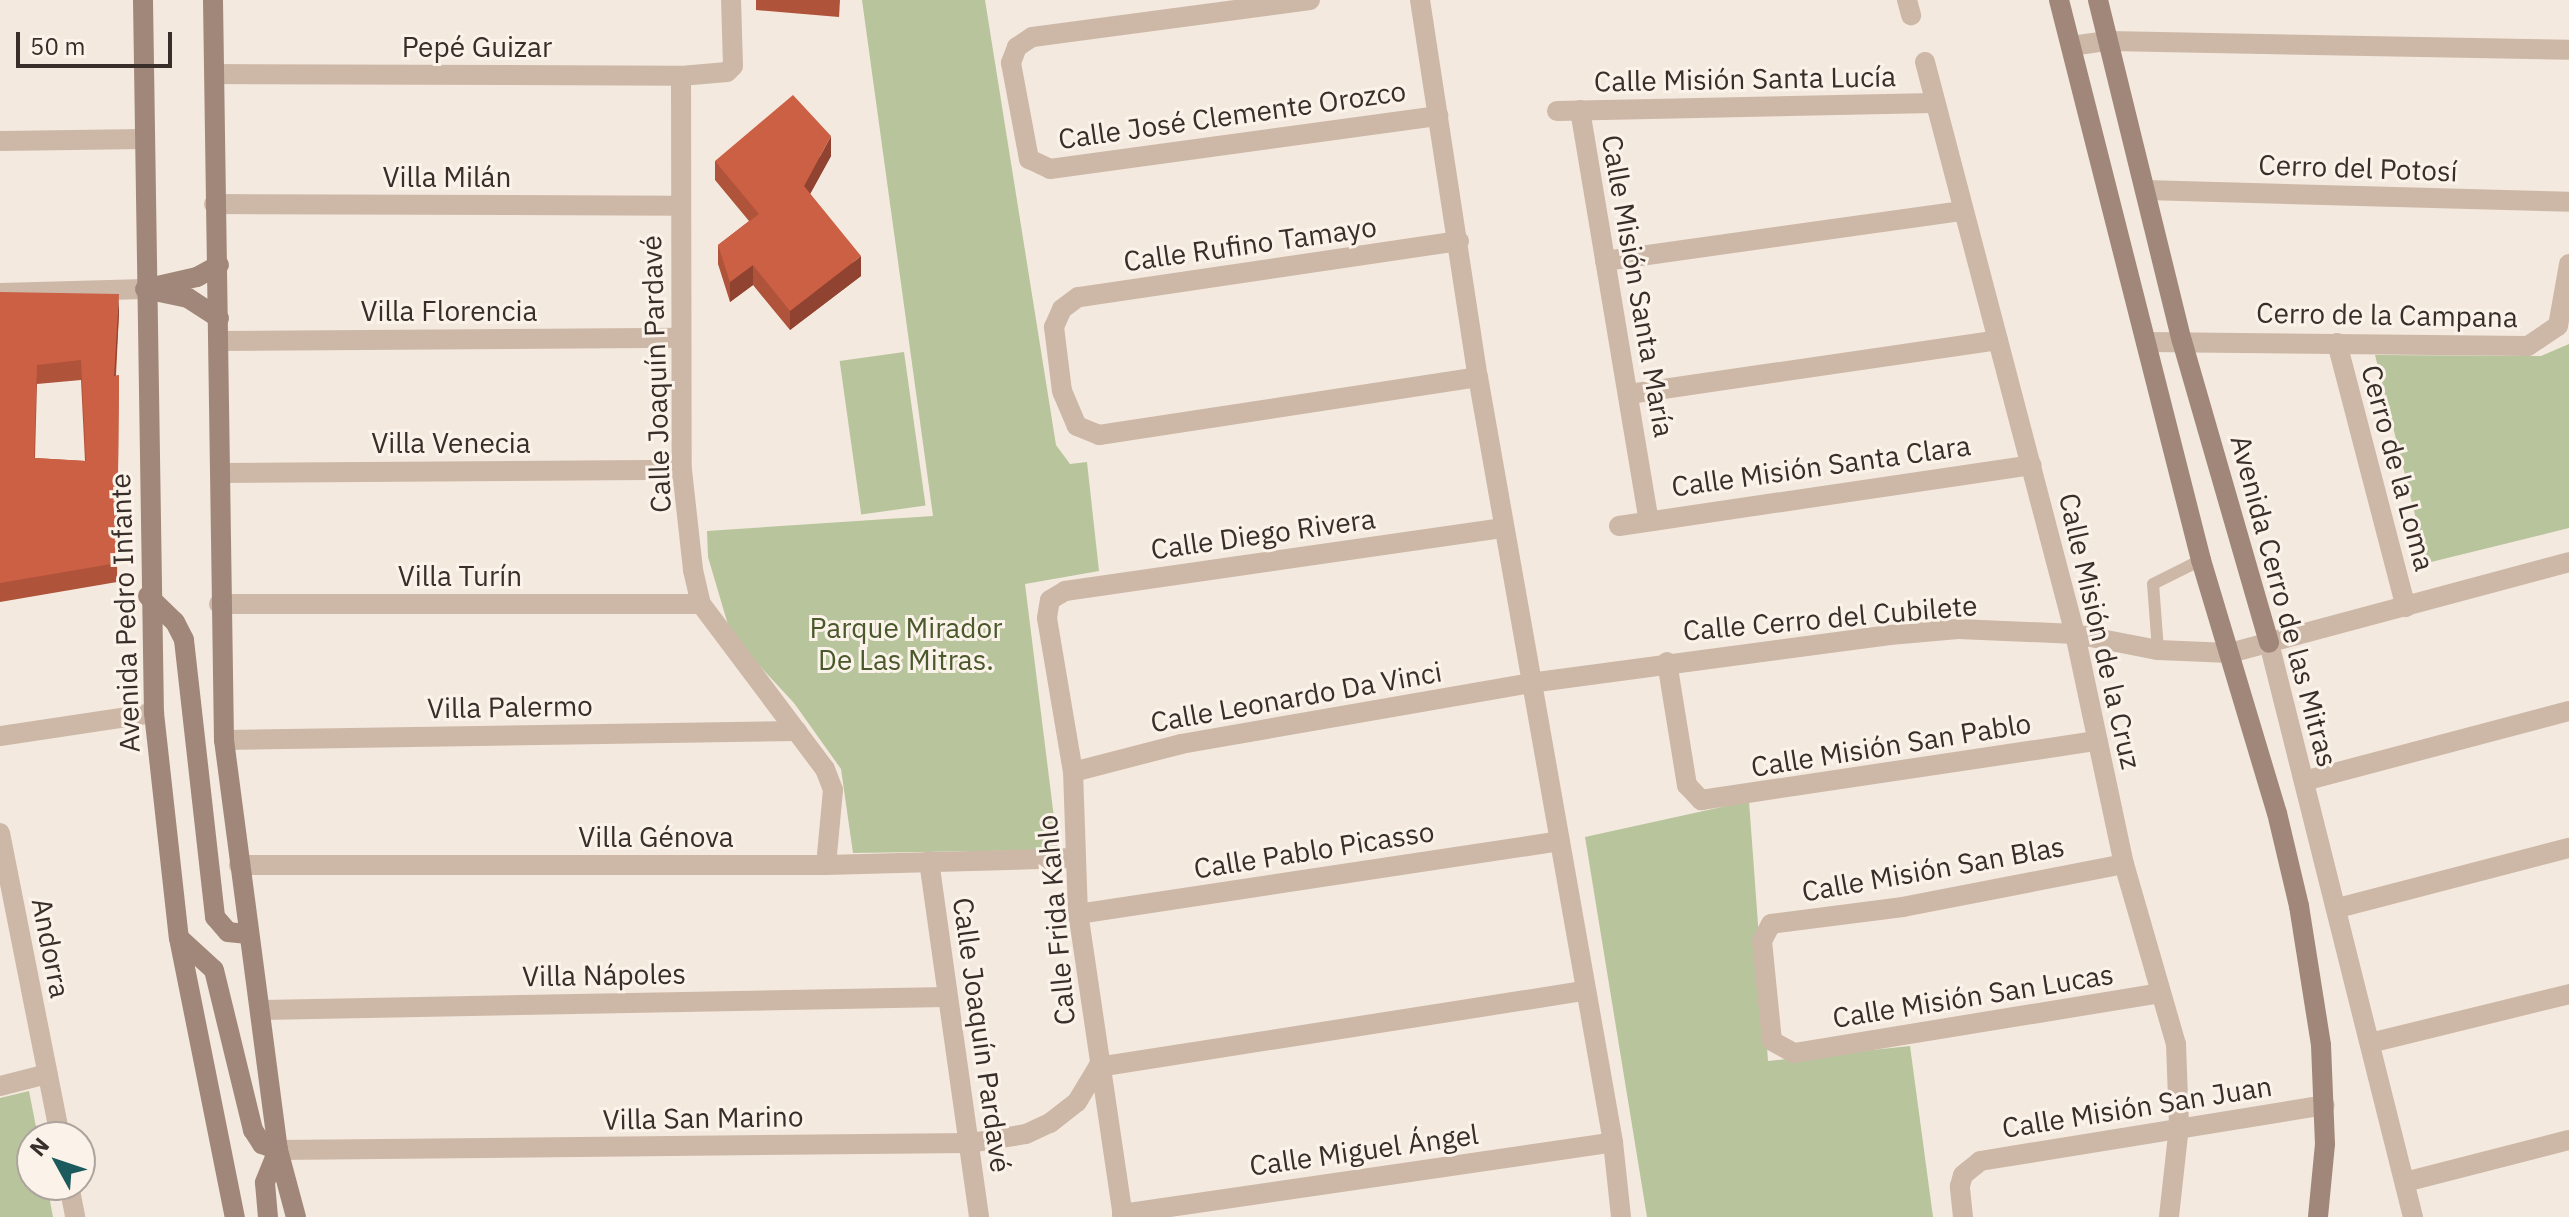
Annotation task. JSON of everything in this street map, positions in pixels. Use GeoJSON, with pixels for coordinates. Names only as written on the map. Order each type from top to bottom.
{"type":"FeatureCollection","features":[{"type":"Feature","properties":{"kind":"main road","name":"Avenida Pedro Infante"},"geometry":{"type":"LineString","coordinates":[[143,0],[148,596],[154,713],[179,938],[235,1217]]}},
{"type":"Feature","properties":{"kind":"main road"},"geometry":{"type":"LineString","coordinates":[[213,0],[214,204],[219,265],[219,604],[224,740],[248,934],[262,1010],[278,1150],[296,1217]]}},
{"type":"Feature","properties":{"kind":"main road"},"geometry":{"type":"LineString","coordinates":[[2059,0],[2201,560],[2230,653],[2299,906],[2317,1014],[2324,1105],[2318,1217]]}},
{"type":"Feature","properties":{"kind":"main road","name":"Avenida Cerro de las Mitras"},"geometry":{"type":"LineString","coordinates":[[2098,0],[2182,341],[2269,643]]}},
{"type":"Feature","properties":{"kind":"main road"},"geometry":{"type":"LineString","coordinates":[[145,289],[197,277],[219,265]]}},
{"type":"Feature","properties":{"kind":"main road"},"geometry":{"type":"LineString","coordinates":[[145,289],[188,298],[219,318]]}},
{"type":"Feature","properties":{"kind":"main road"},"geometry":{"type":"LineString","coordinates":[[148,596],[175,622],[184,640],[215,917],[228,932],[248,934]]}},
{"type":"Feature","properties":{"kind":"main road"},"geometry":{"type":"LineString","coordinates":[[179,938],[214,970],[253,1130],[262,1144],[278,1150]]}},
{"type":"Feature","properties":{"kind":"main road"},"geometry":{"type":"LineString","coordinates":[[268,1217],[266,1173],[278,1150]]}},
{"type":"Feature","properties":{"kind":"street","name":"Pepé Guizar"},"geometry":{"type":"LineString","coordinates":[[215,74],[681,76],[727,72],[733,62],[731,0]]}},
{"type":"Feature","properties":{"kind":"street","name":"Calle José Clemente Orozco"},"geometry":{"type":"LineString","coordinates":[[1310,0],[1032,37],[1017,47],[1011,63],[1025,151],[1035,164],[1050,169],[1438,116]]}},
{"type":"Feature","properties":{"kind":"street"},"geometry":{"type":"LineString","coordinates":[[1420,0],[1478,377],[1613,1142],[1621,1217]]}},
{"type":"Feature","properties":{"kind":"street"},"geometry":{"type":"LineString","coordinates":[[2071,46],[2108,41],[2569,50]]}},
{"type":"Feature","properties":{"kind":"street","name":"Calle Misión de la Cruz"},"geometry":{"type":"LineString","coordinates":[[1925,62],[1961,211],[2032,465],[2075,634],[2124,864],[2176,1044],[2179,1126],[2169,1217]]}},
{"type":"Feature","properties":{"kind":"street","name":"Calle Joaquín Pardavé"},"geometry":{"type":"LineString","coordinates":[[681,76],[682,470],[701,604],[825,769],[833,790],[826,865]]}},
{"type":"Feature","properties":{"kind":"street","name":"Calle Misión Santa Lucía"},"geometry":{"type":"LineString","coordinates":[[1557,111],[1934,103]]}},
{"type":"Feature","properties":{"kind":"street","name":"Calle Misión Santa María"},"geometry":{"type":"LineString","coordinates":[[1580,110],[1648,518]]}},
{"type":"Feature","properties":{"kind":"street"},"geometry":{"type":"LineString","coordinates":[[0,141],[145,139]]}},
{"type":"Feature","properties":{"kind":"street","name":"Cerro del Potosí"},"geometry":{"type":"LineString","coordinates":[[2145,190],[2569,202]]}},
{"type":"Feature","properties":{"kind":"street","name":"Villa Milán"},"geometry":{"type":"LineString","coordinates":[[214,204],[680,206]]}},
{"type":"Feature","properties":{"kind":"street"},"geometry":{"type":"LineString","coordinates":[[1605,261],[1961,211]]}},
{"type":"Feature","properties":{"kind":"street","name":"Calle Rufino Tamayo"},"geometry":{"type":"LineString","coordinates":[[1459,241],[1078,297],[1058,316],[1062,391],[1069,416],[1083,430],[1099,435],[1478,377]]}},
{"type":"Feature","properties":{"kind":"street","name":"Cerro de la Campana"},"geometry":{"type":"LineString","coordinates":[[2146,342],[2539,342],[2558,326],[2569,264]]}},
{"type":"Feature","properties":{"kind":"street"},"geometry":{"type":"LineString","coordinates":[[0,293],[145,289]]}},
{"type":"Feature","properties":{"kind":"street","name":"Villa Florencia"},"geometry":{"type":"LineString","coordinates":[[219,341],[681,338]]}},
{"type":"Feature","properties":{"kind":"street"},"geometry":{"type":"LineString","coordinates":[[1629,394],[1998,340]]}},
{"type":"Feature","properties":{"kind":"street","name":"Cerro de la Loma"},"geometry":{"type":"LineString","coordinates":[[2337,343],[2406,607]]}},
{"type":"Feature","properties":{"kind":"street","name":"Calle Misión Santa Clara"},"geometry":{"type":"LineString","coordinates":[[1619,526],[1648,518],[2032,465]]}},
{"type":"Feature","properties":{"kind":"street","name":"Villa Venecia"},"geometry":{"type":"LineString","coordinates":[[221,473],[682,470]]}},
{"type":"Feature","properties":{"kind":"street","name":"Calle Diego Rivera"},"geometry":{"type":"LineString","coordinates":[[1047,618],[1050,600],[1065,591],[1504,528]]}},
{"type":"Feature","properties":{"kind":"street","name":"Calle Cerro del Cubilete"},"geometry":{"type":"LineString","coordinates":[[1530,683],[1667,662],[1958,629],[2075,634],[2158,650],[2230,653],[2569,562]]}},
{"type":"Feature","properties":{"kind":"street","name":"Villa Turín"},"geometry":{"type":"LineString","coordinates":[[219,604],[701,604]]}},
{"type":"Feature","properties":{"kind":"street","name":"Calle Frida Kahlo"},"geometry":{"type":"LineString","coordinates":[[1047,618],[1073,772],[1073,858],[1078,914],[1098,1067],[1123,1215]]}},
{"type":"Feature","properties":{"kind":"street","name":"Avenida Cerro de las Mitras"},"geometry":{"type":"LineString","coordinates":[[2269,643],[2338,908],[2413,1217]]}},
{"type":"Feature","properties":{"kind":"street","name":"Calle Misión San Pablo"},"geometry":{"type":"LineString","coordinates":[[1667,662],[1687,785],[1701,800],[1727,799],[2098,741]]}},
{"type":"Feature","properties":{"kind":"street","name":"Calle Leonardo Da Vinci"},"geometry":{"type":"LineString","coordinates":[[1073,772],[1181,744],[1530,683]]}},
{"type":"Feature","properties":{"kind":"street"},"geometry":{"type":"LineString","coordinates":[[2304,781],[2569,711]]}},
{"type":"Feature","properties":{"kind":"street"},"geometry":{"type":"LineString","coordinates":[[0,736],[154,713]]}},
{"type":"Feature","properties":{"kind":"street","name":"Villa Palermo"},"geometry":{"type":"LineString","coordinates":[[224,740],[797,731]]}},
{"type":"Feature","properties":{"kind":"street","name":"Andorra"},"geometry":{"type":"LineString","coordinates":[[0,833],[57,1121]]}},
{"type":"Feature","properties":{"kind":"street","name":"Calle Pablo Picasso"},"geometry":{"type":"LineString","coordinates":[[1078,914],[1559,841]]}},
{"type":"Feature","properties":{"kind":"street"},"geometry":{"type":"LineString","coordinates":[[2338,908],[2569,848]]}},
{"type":"Feature","properties":{"kind":"street","name":"Villa Génova"},"geometry":{"type":"LineString","coordinates":[[239,865],[826,865],[1073,858]]}},
{"type":"Feature","properties":{"kind":"street","name":"Calle Joaquín Pardavé"},"geometry":{"type":"LineString","coordinates":[[929,861],[979,1217]]}},
{"type":"Feature","properties":{"kind":"street","name":"Calle Misión San Blas"},"geometry":{"type":"LineString","coordinates":[[1794,1053],[1772,1041],[1762,941],[1771,924],[1903,907],[2124,864]]}},
{"type":"Feature","properties":{"kind":"street"},"geometry":{"type":"LineString","coordinates":[[1098,1067],[1585,991]]}},
{"type":"Feature","properties":{"kind":"street","name":"Calle Misión San Lucas"},"geometry":{"type":"LineString","coordinates":[[1794,1053],[2160,993]]}},
{"type":"Feature","properties":{"kind":"street"},"geometry":{"type":"LineString","coordinates":[[2370,1043],[2569,994]]}},
{"type":"Feature","properties":{"kind":"street","name":"Villa Nápoles"},"geometry":{"type":"LineString","coordinates":[[262,1010],[946,997]]}},
{"type":"Feature","properties":{"kind":"street","name":"Villa San Marino"},"geometry":{"type":"LineString","coordinates":[[278,1150],[970,1143],[1026,1134],[1050,1123],[1077,1102],[1098,1067]]}},
{"type":"Feature","properties":{"kind":"street"},"geometry":{"type":"LineString","coordinates":[[0,1086],[47,1074]]}},
{"type":"Feature","properties":{"kind":"street","name":"Calle Misión San Juan"},"geometry":{"type":"LineString","coordinates":[[1963,1217],[1963,1175],[1980,1161],[2179,1126],[2324,1105]]}},
{"type":"Feature","properties":{"kind":"street"},"geometry":{"type":"LineString","coordinates":[[2405,1182],[2569,1140]]}},
{"type":"Feature","properties":{"kind":"street","name":"Calle Miguel Ángel"},"geometry":{"type":"LineString","coordinates":[[1123,1215],[1613,1142]]}},
{"type":"Feature","properties":{"kind":"lane"},"geometry":{"type":"LineString","coordinates":[[2158,650],[2153,584],[2201,560]]}},
{"type":"Feature","properties":{"kind":"green space","name":"Parque Mirador De Las Mitras."},"geometry":{"type":"Polygon","coordinates":[[[862,0],[985,0],[1056,445],[1070,464],[1087,462],[1099,571],[1025,584],[1058,850],[853,853],[841,769],[794,703],[731,635],[708,557],[707,531],[933,516],[862,0]]]}},
{"type":"Feature","properties":{"kind":"green space"},"geometry":{"type":"Polygon","coordinates":[[[2569,344],[2569,528],[2427,563],[2375,355],[2541,356],[2569,344]]]}},
{"type":"Feature","properties":{"kind":"green space"},"geometry":{"type":"Polygon","coordinates":[[[904,352],[926,505],[861,515],[840,361],[904,352]]]}},
{"type":"Feature","properties":{"kind":"green space"},"geometry":{"type":"Polygon","coordinates":[[[1749,801],[1768,1061],[1910,1046],[1933,1217],[1647,1217],[1585,837],[1749,801]]]}},
{"type":"Feature","properties":{"kind":"green space"},"geometry":{"type":"Polygon","coordinates":[[[29,1091],[35,1121],[16,1121],[16,1201],[50,1201],[53,1217],[0,1217],[0,1098],[29,1091]]]}},
{"type":"Feature","properties":{"kind":"building"},"geometry":{"type":"Polygon","coordinates":[[[793,95],[831,136],[804,186],[861,256],[790,311],[753,265],[730,282],[718,245],[759,214],[715,161],[793,95]]]}},
{"type":"Feature","properties":{"kind":"building"},"geometry":{"type":"Polygon","coordinates":[[[0,292],[119,294],[114,376],[119,375],[117,563],[0,583],[0,292]],[[81,360],[37,365],[34,458],[86,461],[81,360]]]}}]}
